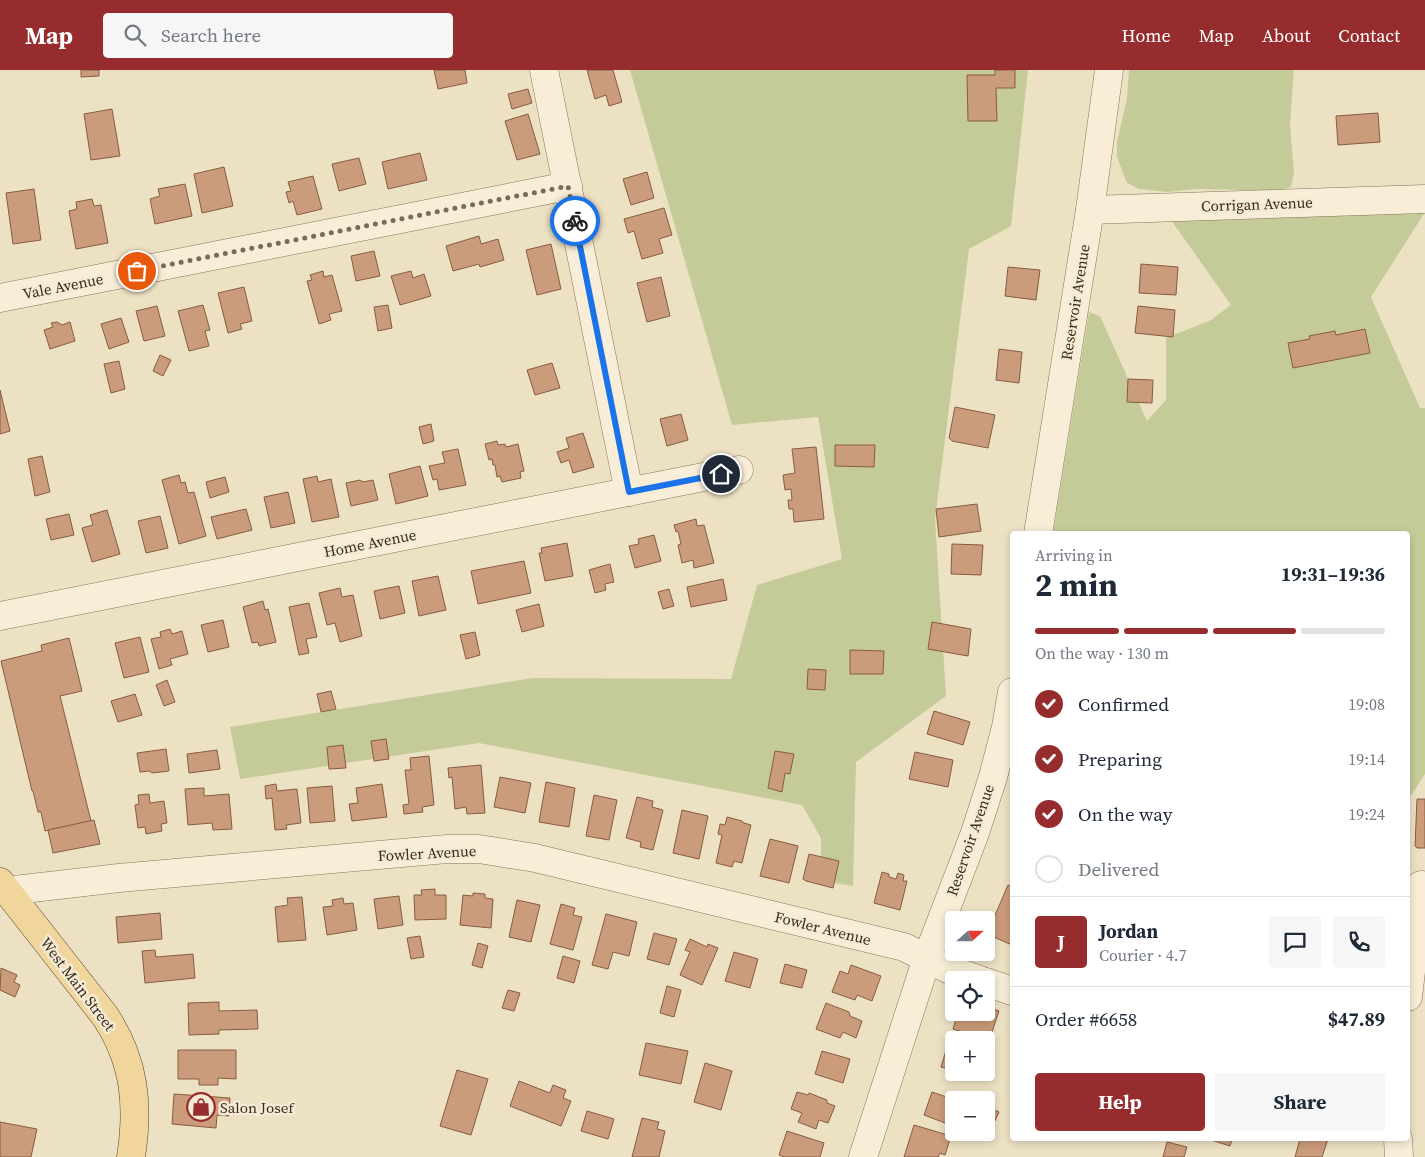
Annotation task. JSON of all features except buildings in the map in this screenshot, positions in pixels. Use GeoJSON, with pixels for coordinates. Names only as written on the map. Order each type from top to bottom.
{"type":"FeatureCollection","features":[{"type":"Feature","properties":{"kind":"main road","name":"West Main Street"},"geometry":{"type":"LineString","coordinates":[[3,887],[105,1016],[116,1033],[124,1050],[130,1071],[134,1102],[134,1132],[131,1157]]}},
{"type":"Feature","properties":{"kind":"street"},"geometry":{"type":"LineString","coordinates":[[544,70],[629,492]]}},
{"type":"Feature","properties":{"kind":"street","name":"Reservoir Avenue"},"geometry":{"type":"LineString","coordinates":[[1038,531],[1090,210],[1109,70]]}},
{"type":"Feature","properties":{"kind":"street","name":"Vale Avenue"},"geometry":{"type":"LineString","coordinates":[[0,298],[568,186]]}},
{"type":"Feature","properties":{"kind":"street","name":"Corrigan Avenue"},"geometry":{"type":"LineString","coordinates":[[1090,210],[1425,199]]}},
{"type":"Feature","properties":{"kind":"street","name":"Home Avenue"},"geometry":{"type":"LineString","coordinates":[[0,616],[739,470]]}},
{"type":"Feature","properties":{"kind":"street","name":"Reservoir Avenue"},"geometry":{"type":"LineString","coordinates":[[863,1157],[927,958],[975,833],[995,769],[1010,704]]}},
{"type":"Feature","properties":{"kind":"street","name":"Fowler Avenue"},"geometry":{"type":"LineString","coordinates":[[3,887],[447,849],[479,849],[535,858],[904,947],[954,971]]}},
{"type":"Feature","properties":{"kind":"street"},"geometry":{"type":"LineString","coordinates":[[1410,980],[1421,885]]}},
{"type":"Feature","properties":{"kind":"street"},"geometry":{"type":"LineString","coordinates":[[995,985],[1010,990]]}},
{"type":"Feature","properties":{"kind":"street"},"geometry":{"type":"LineString","coordinates":[[1398,1141],[1399,1157]]}},
{"type":"Feature","properties":{"kind":"green space"},"geometry":{"type":"Polygon","coordinates":[[[630,70],[1028,70],[1011,226],[969,249],[935,519],[946,696],[856,762],[853,886],[821,881],[821,838],[802,805],[479,743],[240,779],[230,727],[532,678],[731,679],[757,585],[842,559],[818,417],[732,425],[630,70]]]}},
{"type":"Feature","properties":{"kind":"green space"},"geometry":{"type":"Polygon","coordinates":[[[1129,70],[1294,70],[1290,124],[1294,173],[1291,187],[1278,191],[1196,189],[1167,192],[1139,189],[1127,183],[1117,157],[1117,142],[1127,98],[1129,70]]]}},
{"type":"Feature","properties":{"kind":"green space"},"geometry":{"type":"Polygon","coordinates":[[[1425,212],[1371,297],[1420,408],[1425,408],[1425,774],[1410,797],[1410,531],[1053,531],[1089,312],[1100,316],[1147,421],[1166,400],[1166,338],[1211,320],[1231,305],[1171,220],[1425,212]]]}},
{"type":"Feature","properties":{"kind":"way so far"},"geometry":{"type":"LineString","coordinates":[[137,271],[568,186],[575,221]]}},
{"type":"Feature","properties":{"kind":"place","name":"Salon Josef"},"geometry":{"type":"Point","coordinates":[201,1107]}},
{"type":"Feature","properties":{"kind":"route"},"geometry":{"type":"LineString","coordinates":[[575,221],[629,492],[721,474]]}}]}
